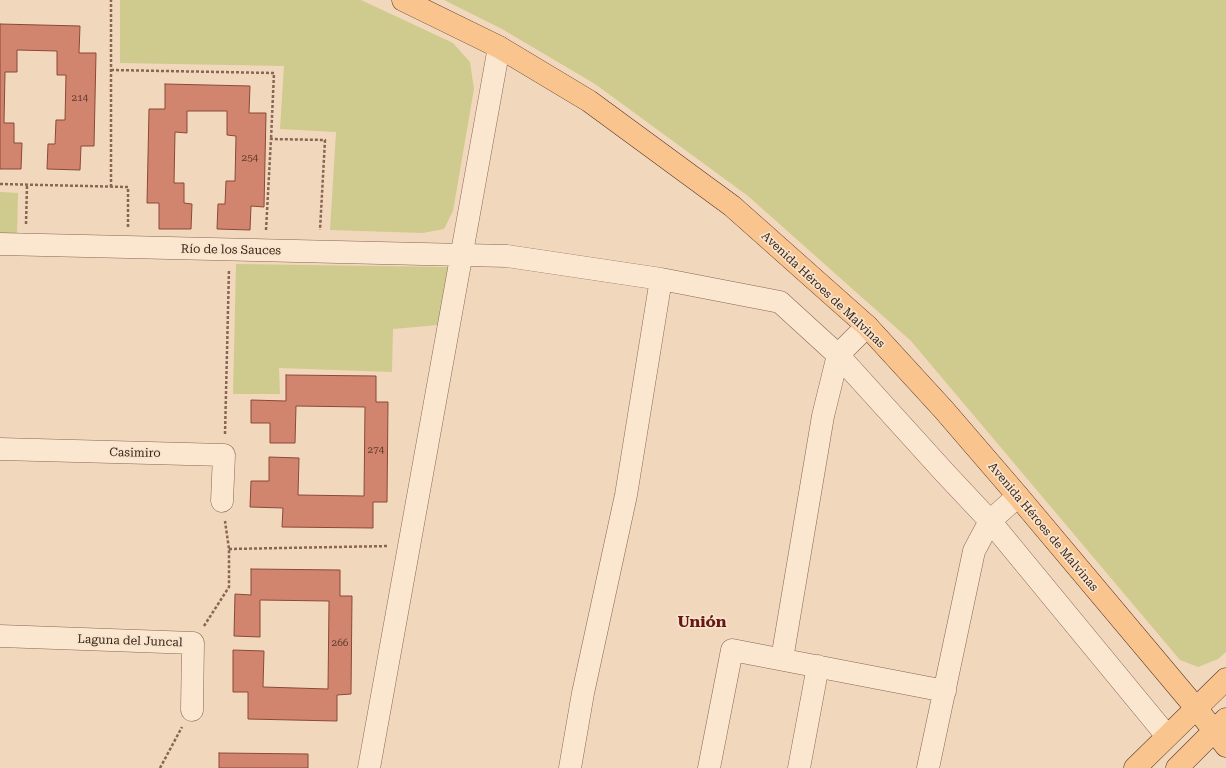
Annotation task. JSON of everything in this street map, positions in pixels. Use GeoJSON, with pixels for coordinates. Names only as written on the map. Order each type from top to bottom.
{"type":"FeatureCollection","features":[{"type":"Feature","properties":{"kind":"main road","name":"Avenida Héroes de Malvinas"},"geometry":{"type":"LineString","coordinates":[[403,0],[499,47],[589,101],[732,206],[867,326],[944,410],[1196,708],[1222,732]]}},
{"type":"Feature","properties":{"kind":"main road"},"geometry":{"type":"LineString","coordinates":[[1135,768],[1226,679]]}},
{"type":"Feature","properties":{"kind":"main road"},"geometry":{"type":"LineString","coordinates":[[1177,768],[1222,732]]}},
{"type":"Feature","properties":{"kind":"street"},"geometry":{"type":"LineString","coordinates":[[369,768],[499,47]]}},
{"type":"Feature","properties":{"kind":"street","name":"Río de los Sauces"},"geometry":{"type":"LineString","coordinates":[[0,244],[507,256],[660,279],[780,302],[838,355],[990,521],[1167,736]]}},
{"type":"Feature","properties":{"kind":"street"},"geometry":{"type":"LineString","coordinates":[[570,768],[583,693],[626,496],[660,279]]}},
{"type":"Feature","properties":{"kind":"street"},"geometry":{"type":"LineString","coordinates":[[782,659],[823,416],[838,355],[867,326]]}},
{"type":"Feature","properties":{"kind":"street","name":"Casimiro"},"geometry":{"type":"LineString","coordinates":[[0,449],[224,455]]}},
{"type":"Feature","properties":{"kind":"street"},"geometry":{"type":"LineString","coordinates":[[222,501],[224,455]]}},
{"type":"Feature","properties":{"kind":"street"},"geometry":{"type":"LineString","coordinates":[[928,768],[974,551],[990,521],[1018,496]]}},
{"type":"Feature","properties":{"kind":"street","name":"Laguna del Juncal"},"geometry":{"type":"LineString","coordinates":[[0,636],[193,643],[192,710]]}},
{"type":"Feature","properties":{"kind":"street"},"geometry":{"type":"LineString","coordinates":[[708,768],[732,650],[945,691]]}},
{"type":"Feature","properties":{"kind":"street"},"geometry":{"type":"LineString","coordinates":[[799,768],[818,666]]}},
{"type":"Feature","properties":{"kind":"path"},"geometry":{"type":"LineString","coordinates":[[111,0],[111,187]]}},
{"type":"Feature","properties":{"kind":"path"},"geometry":{"type":"LineString","coordinates":[[111,70],[274,73],[265,250]]}},
{"type":"Feature","properties":{"kind":"path"},"geometry":{"type":"LineString","coordinates":[[271,138],[325,140],[319,252]]}},
{"type":"Feature","properties":{"kind":"path"},"geometry":{"type":"LineString","coordinates":[[0,184],[128,187],[128,247]]}},
{"type":"Feature","properties":{"kind":"path"},"geometry":{"type":"LineString","coordinates":[[25,245],[27,185]]}},
{"type":"Feature","properties":{"kind":"path"},"geometry":{"type":"LineString","coordinates":[[224,455],[229,250]]}},
{"type":"Feature","properties":{"kind":"path"},"geometry":{"type":"LineString","coordinates":[[193,643],[229,587],[229,549],[222,501]]}},
{"type":"Feature","properties":{"kind":"path"},"geometry":{"type":"LineString","coordinates":[[229,549],[409,546]]}},
{"type":"Feature","properties":{"kind":"path"},"geometry":{"type":"LineString","coordinates":[[160,768],[192,710]]}},
{"type":"Feature","properties":{"kind":"shaded area"},"geometry":{"type":"Polygon","coordinates":[[[120,0],[361,0],[453,43],[470,62],[474,89],[453,211],[444,229],[423,233],[330,230],[336,132],[280,129],[284,66],[120,63],[120,0]]]}},
{"type":"Feature","properties":{"kind":"shaded area"},"geometry":{"type":"Polygon","coordinates":[[[444,0],[1226,0],[1226,652],[1218,659],[1198,667],[1180,660],[911,341],[748,196],[595,84],[502,29],[444,0]]]}},
{"type":"Feature","properties":{"kind":"shaded area"},"geometry":{"type":"Polygon","coordinates":[[[0,192],[18,193],[17,237],[0,237],[0,192]]]}},
{"type":"Feature","properties":{"kind":"shaded area"},"geometry":{"type":"Polygon","coordinates":[[[236,264],[448,267],[438,325],[393,329],[392,372],[279,368],[280,394],[233,394],[236,264]]]}},
{"type":"Feature","properties":{"kind":"building"},"geometry":{"type":"Polygon","coordinates":[[[0,24],[80,26],[79,53],[96,53],[94,146],[81,146],[80,170],[47,169],[48,144],[55,144],[56,120],[65,120],[66,75],[57,75],[57,51],[17,50],[17,72],[5,72],[4,123],[14,123],[14,143],[22,143],[21,169],[0,169],[0,24]]]}},
{"type":"Feature","properties":{"kind":"building"},"geometry":{"type":"Polygon","coordinates":[[[165,84],[250,86],[249,113],[266,113],[264,207],[251,206],[250,230],[217,229],[218,204],[225,204],[226,181],[235,181],[236,136],[227,135],[227,111],[187,111],[187,133],[175,132],[174,183],[184,183],[184,203],[192,204],[191,229],[159,229],[159,203],[147,203],[149,109],[165,109],[165,84]]]}},
{"type":"Feature","properties":{"kind":"building"},"geometry":{"type":"Polygon","coordinates":[[[286,375],[376,376],[376,402],[388,402],[387,502],[373,502],[373,528],[282,527],[283,508],[250,507],[251,481],[269,481],[269,457],[299,458],[298,495],[364,496],[365,407],[296,406],[295,443],[270,443],[270,423],[251,423],[251,400],[286,401],[286,375]]]}},
{"type":"Feature","properties":{"kind":"building"},"geometry":{"type":"Polygon","coordinates":[[[251,569],[340,570],[340,596],[352,596],[351,694],[337,695],[337,721],[248,719],[248,692],[233,692],[233,650],[264,651],[263,687],[328,689],[329,601],[260,600],[260,637],[234,636],[235,594],[251,595],[251,569]]]}},
{"type":"Feature","properties":{"kind":"building"},"geometry":{"type":"Polygon","coordinates":[[[219,753],[308,754],[308,768],[219,768],[219,753]]]}},
{"type":"Feature","properties":{"kind":"district","name":"Unión"},"geometry":{"type":"Point","coordinates":[702,622]}}]}
